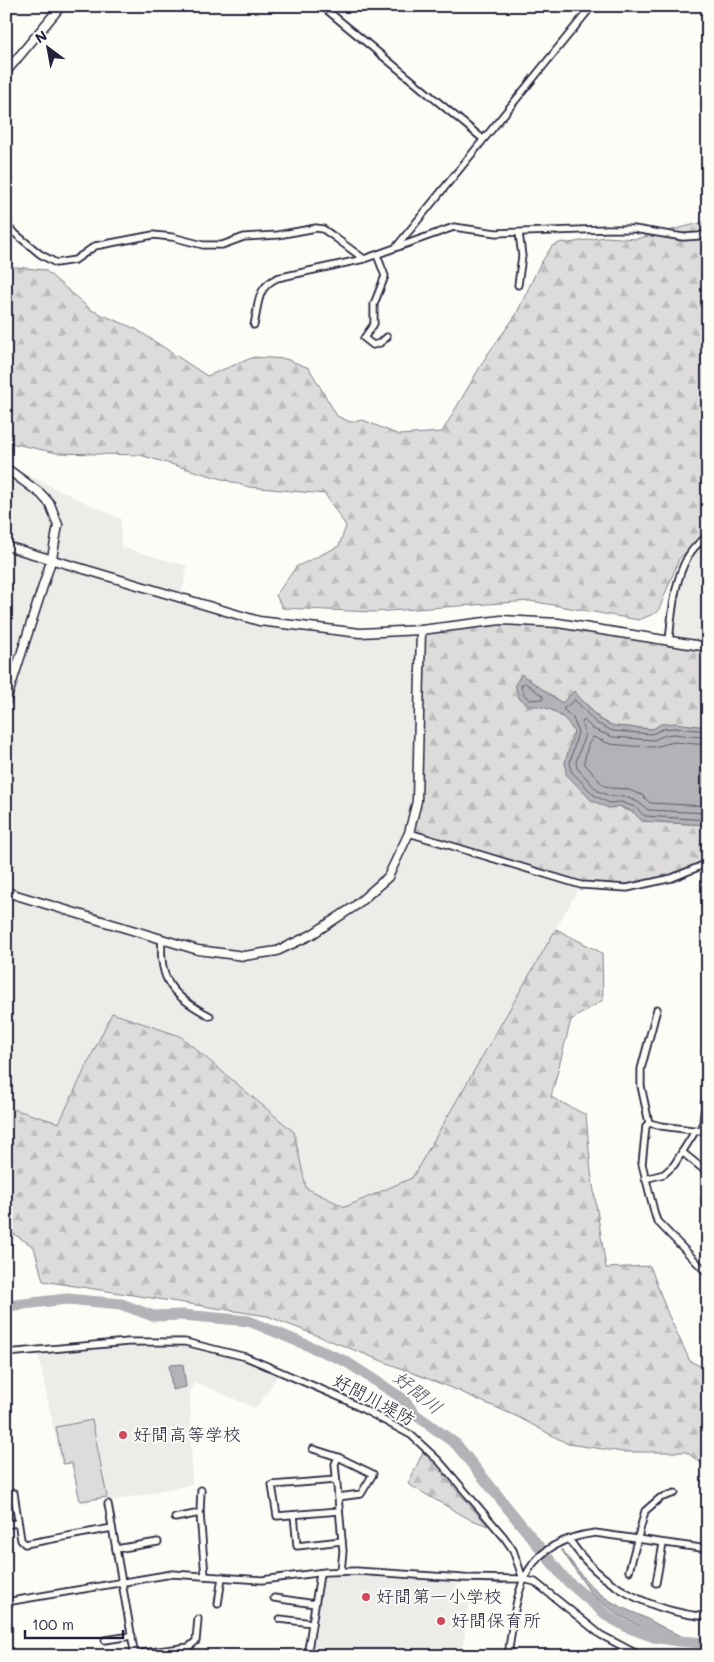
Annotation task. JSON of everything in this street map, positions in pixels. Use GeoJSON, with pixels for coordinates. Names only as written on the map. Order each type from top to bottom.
{"type":"FeatureCollection","features":[{"type":"Feature","properties":{"kind":"street"},"geometry":{"type":"LineString","coordinates":[[6,72],[61,6]]}},
{"type":"Feature","properties":{"kind":"street"},"geometry":{"type":"LineString","coordinates":[[322,6],[482,139]]}},
{"type":"Feature","properties":{"kind":"street"},"geometry":{"type":"LineString","coordinates":[[395,248],[592,6]]}},
{"type":"Feature","properties":{"kind":"street"},"geometry":{"type":"LineString","coordinates":[[6,226],[40,254],[56,263],[75,260],[95,246],[153,235],[172,237],[203,245],[222,245],[244,237],[278,235],[316,228],[329,233],[364,259]]}},
{"type":"Feature","properties":{"kind":"street"},"geometry":{"type":"LineString","coordinates":[[254,325],[261,291],[266,284],[277,278],[364,259],[454,227],[486,233],[520,233],[560,229],[634,230],[683,237],[699,236],[708,233]]}},
{"type":"Feature","properties":{"kind":"street"},"geometry":{"type":"LineString","coordinates":[[518,285],[522,261],[520,233]]}},
{"type":"Feature","properties":{"kind":"street"},"geometry":{"type":"LineString","coordinates":[[377,255],[385,276],[374,304],[374,324],[364,338],[373,345],[383,342],[388,337]]}},
{"type":"Feature","properties":{"kind":"street"},"geometry":{"type":"LineString","coordinates":[[6,468],[36,490],[50,504],[58,525],[52,558],[6,701]]}},
{"type":"Feature","properties":{"kind":"street"},"geometry":{"type":"LineString","coordinates":[[669,642],[674,596],[685,562],[702,540],[708,537]]}},
{"type":"Feature","properties":{"kind":"street"},"geometry":{"type":"LineString","coordinates":[[6,546],[52,558],[258,621],[360,634],[510,621],[558,623],[669,642],[708,646]]}},
{"type":"Feature","properties":{"kind":"street"},"geometry":{"type":"LineString","coordinates":[[6,892],[198,950],[244,956],[277,950],[311,935],[355,906],[388,877],[409,834],[417,802],[421,630]]}},
{"type":"Feature","properties":{"kind":"street"},"geometry":{"type":"LineString","coordinates":[[409,834],[581,885],[627,888],[672,878],[708,863]]}},
{"type":"Feature","properties":{"kind":"street"},"geometry":{"type":"LineString","coordinates":[[162,939],[160,956],[164,974],[172,990],[186,1003],[210,1016]]}},
{"type":"Feature","properties":{"kind":"street"},"geometry":{"type":"LineString","coordinates":[[650,1122],[641,1086],[641,1070],[657,1009]]}},
{"type":"Feature","properties":{"kind":"street"},"geometry":{"type":"LineString","coordinates":[[645,1179],[664,1174],[702,1131],[707,1085]]}},
{"type":"Feature","properties":{"kind":"street"},"geometry":{"type":"LineString","coordinates":[[650,1122],[661,1126],[702,1131]]}},
{"type":"Feature","properties":{"kind":"street"},"geometry":{"type":"LineString","coordinates":[[650,1122],[646,1126],[642,1164],[658,1221],[708,1274]]}},
{"type":"Feature","properties":{"kind":"street"},"geometry":{"type":"LineString","coordinates":[[682,1152],[708,1173]]}},
{"type":"Feature","properties":{"kind":"street","name":"好間川堤防"},"geometry":{"type":"LineString","coordinates":[[6,1353],[128,1342],[185,1342],[246,1358],[346,1400],[411,1434],[439,1461],[504,1537],[513,1550],[523,1579]]}},
{"type":"Feature","properties":{"kind":"street"},"geometry":{"type":"LineString","coordinates":[[313,1449],[338,1457],[373,1474],[361,1494],[338,1497]]}},
{"type":"Feature","properties":{"kind":"street"},"geometry":{"type":"LineString","coordinates":[[338,1457],[335,1464],[342,1541],[341,1571]]}},
{"type":"Feature","properties":{"kind":"street"},"geometry":{"type":"LineString","coordinates":[[336,1480],[272,1485],[277,1516],[339,1511]]}},
{"type":"Feature","properties":{"kind":"street"},"geometry":{"type":"LineString","coordinates":[[201,1490],[200,1513],[205,1574]]}},
{"type":"Feature","properties":{"kind":"street"},"geometry":{"type":"LineString","coordinates":[[14,1493],[21,1540],[25,1544],[112,1528]]}},
{"type":"Feature","properties":{"kind":"street"},"geometry":{"type":"LineString","coordinates":[[629,1571],[646,1511],[660,1498],[675,1494]]}},
{"type":"Feature","properties":{"kind":"street"},"geometry":{"type":"LineString","coordinates":[[108,1504],[135,1655],[189,1646],[196,1640],[198,1619]]}},
{"type":"Feature","properties":{"kind":"street"},"geometry":{"type":"LineString","coordinates":[[175,1518],[200,1513]]}},
{"type":"Feature","properties":{"kind":"street"},"geometry":{"type":"LineString","coordinates":[[294,1515],[297,1546],[342,1541]]}},
{"type":"Feature","properties":{"kind":"street"},"geometry":{"type":"LineString","coordinates":[[6,1525],[16,1523]]}},
{"type":"Feature","properties":{"kind":"street"},"geometry":{"type":"LineString","coordinates":[[508,1656],[516,1600],[523,1579],[547,1550],[568,1539],[595,1533],[708,1550]]}},
{"type":"Feature","properties":{"kind":"street"},"geometry":{"type":"LineString","coordinates":[[568,1539],[589,1566],[626,1592],[656,1606],[708,1617]]}},
{"type":"Feature","properties":{"kind":"street"},"geometry":{"type":"LineString","coordinates":[[116,1549],[158,1542]]}},
{"type":"Feature","properties":{"kind":"street"},"geometry":{"type":"LineString","coordinates":[[656,1583],[663,1544]]}},
{"type":"Feature","properties":{"kind":"street"},"geometry":{"type":"LineString","coordinates":[[6,1601],[172,1574],[205,1574],[262,1580],[341,1571],[462,1578],[523,1579],[535,1582],[601,1636],[641,1656]]}},
{"type":"Feature","properties":{"kind":"street"},"geometry":{"type":"LineString","coordinates":[[307,1656],[320,1574]]}},
{"type":"Feature","properties":{"kind":"street"},"geometry":{"type":"LineString","coordinates":[[218,1604],[222,1577]]}},
{"type":"Feature","properties":{"kind":"street"},"geometry":{"type":"LineString","coordinates":[[274,1598],[315,1604]]}},
{"type":"Feature","properties":{"kind":"street"},"geometry":{"type":"LineString","coordinates":[[280,1619],[312,1623]]}},
{"type":"Feature","properties":{"kind":"street"},"geometry":{"type":"LineString","coordinates":[[105,1640],[132,1636]]}},
{"type":"Feature","properties":{"kind":"shaded area"},"geometry":{"type":"Polygon","coordinates":[[[6,465],[121,519],[121,547],[187,566],[181,598],[325,630],[421,630],[581,885],[412,1178],[345,1207],[306,1188],[294,1132],[180,1036],[112,1013],[59,1123],[6,1107],[6,465]]]}},
{"type":"Feature","properties":{"kind":"shaded area"},"geometry":{"type":"Polygon","coordinates":[[[708,537],[708,647],[669,642],[674,596],[685,562],[702,540],[708,537]]]}},
{"type":"Feature","properties":{"kind":"shaded area","name":"好間高等学校"},"geometry":{"type":"Polygon","coordinates":[[[131,1342],[185,1342],[222,1351],[280,1372],[258,1406],[253,1407],[195,1382],[190,1393],[192,1484],[108,1502],[107,1498],[80,1503],[71,1464],[61,1464],[38,1353],[131,1342]]]}},
{"type":"Feature","properties":{"kind":"shaded area","name":"好間第一小学校"},"geometry":{"type":"Polygon","coordinates":[[[359,1574],[458,1582],[455,1602],[470,1603],[461,1656],[310,1656],[323,1577],[359,1574]]]}},
{"type":"Feature","properties":{"kind":"green space"},"geometry":{"type":"Polygon","coordinates":[[[708,221],[708,530],[679,559],[658,612],[639,620],[530,601],[373,612],[282,608],[276,595],[296,567],[339,546],[346,526],[325,494],[249,487],[140,455],[57,453],[6,442],[6,266],[45,270],[91,310],[136,329],[207,376],[254,357],[286,359],[309,368],[337,416],[350,422],[363,420],[399,435],[442,432],[487,355],[516,315],[538,268],[552,246],[562,242],[569,243],[605,237],[636,239],[708,221]]]}},
{"type":"Feature","properties":{"kind":"green space"},"geometry":{"type":"Polygon","coordinates":[[[501,620],[558,623],[708,647],[708,727],[661,724],[653,729],[614,726],[599,719],[586,703],[562,703],[522,675],[515,685],[568,721],[574,732],[570,738],[623,809],[633,812],[642,821],[705,825],[708,863],[672,878],[627,888],[581,885],[409,833],[417,801],[421,630],[501,620]]]}},
{"type":"Feature","properties":{"kind":"green space"},"geometry":{"type":"Polygon","coordinates":[[[556,929],[602,953],[603,1000],[571,1020],[551,1097],[586,1115],[591,1172],[606,1268],[650,1266],[668,1314],[690,1361],[708,1370],[708,1468],[686,1452],[623,1452],[568,1444],[518,1417],[454,1389],[267,1316],[43,1281],[34,1247],[6,1229],[6,1107],[59,1123],[112,1013],[180,1036],[294,1132],[306,1188],[345,1207],[412,1178],[556,929]]]}},
{"type":"Feature","properties":{"kind":"green space"},"geometry":{"type":"Polygon","coordinates":[[[92,1420],[107,1497],[80,1501],[72,1463],[63,1464],[56,1427],[92,1420]]]}},
{"type":"Feature","properties":{"kind":"green space"},"geometry":{"type":"Polygon","coordinates":[[[423,1452],[488,1526],[469,1519],[408,1484],[423,1452]]]}},
{"type":"Feature","properties":{"kind":"water"},"geometry":{"type":"Polygon","coordinates":[[[521,674],[562,703],[574,691],[599,719],[614,726],[653,729],[661,724],[675,723],[708,727],[708,818],[705,825],[642,821],[633,812],[619,806],[608,808],[591,800],[566,774],[565,762],[574,732],[566,720],[555,712],[543,707],[529,706],[519,698],[515,685],[521,674]]]}},
{"type":"Feature","properties":{"kind":"water"},"geometry":{"type":"Polygon","coordinates":[[[183,1364],[186,1387],[172,1390],[169,1365],[183,1364]]]}},
{"type":"Feature","properties":{"kind":"water"},"geometry":{"type":"Polygon","coordinates":[[[561,1549],[593,1588],[604,1597],[681,1636],[699,1641],[708,1641],[708,1647],[693,1646],[656,1634],[618,1615],[592,1595],[561,1549]]]}},
{"type":"Feature","properties":{"kind":"waterway","name":"好間川"},"geometry":{"type":"LineString","coordinates":[[6,1306],[67,1299],[121,1304],[153,1316],[183,1315],[249,1321],[345,1361],[402,1398],[416,1415],[456,1444],[565,1579],[609,1617],[627,1627],[654,1637],[708,1643]]}},
{"type":"Feature","properties":{"kind":"waterway"},"geometry":{"type":"LineString","coordinates":[[125,1579],[163,1573]]}},
{"type":"Feature","properties":{"kind":"waterway"},"geometry":{"type":"LineString","coordinates":[[207,1574],[262,1577]]}},
{"type":"Feature","properties":{"kind":"waterway"},"geometry":{"type":"LineString","coordinates":[[431,1579],[503,1583]]}},
{"type":"Feature","properties":{"kind":"waterway"},"geometry":{"type":"LineString","coordinates":[[13,1598],[120,1580]]}},
{"type":"Feature","properties":{"kind":"place","name":"好間高等学校"},"geometry":{"type":"Point","coordinates":[123,1435]}},
{"type":"Feature","properties":{"kind":"place","name":"好間第一小学校"},"geometry":{"type":"Point","coordinates":[366,1597]}},
{"type":"Feature","properties":{"kind":"place","name":"好間保育所"},"geometry":{"type":"Point","coordinates":[441,1621]}}]}
